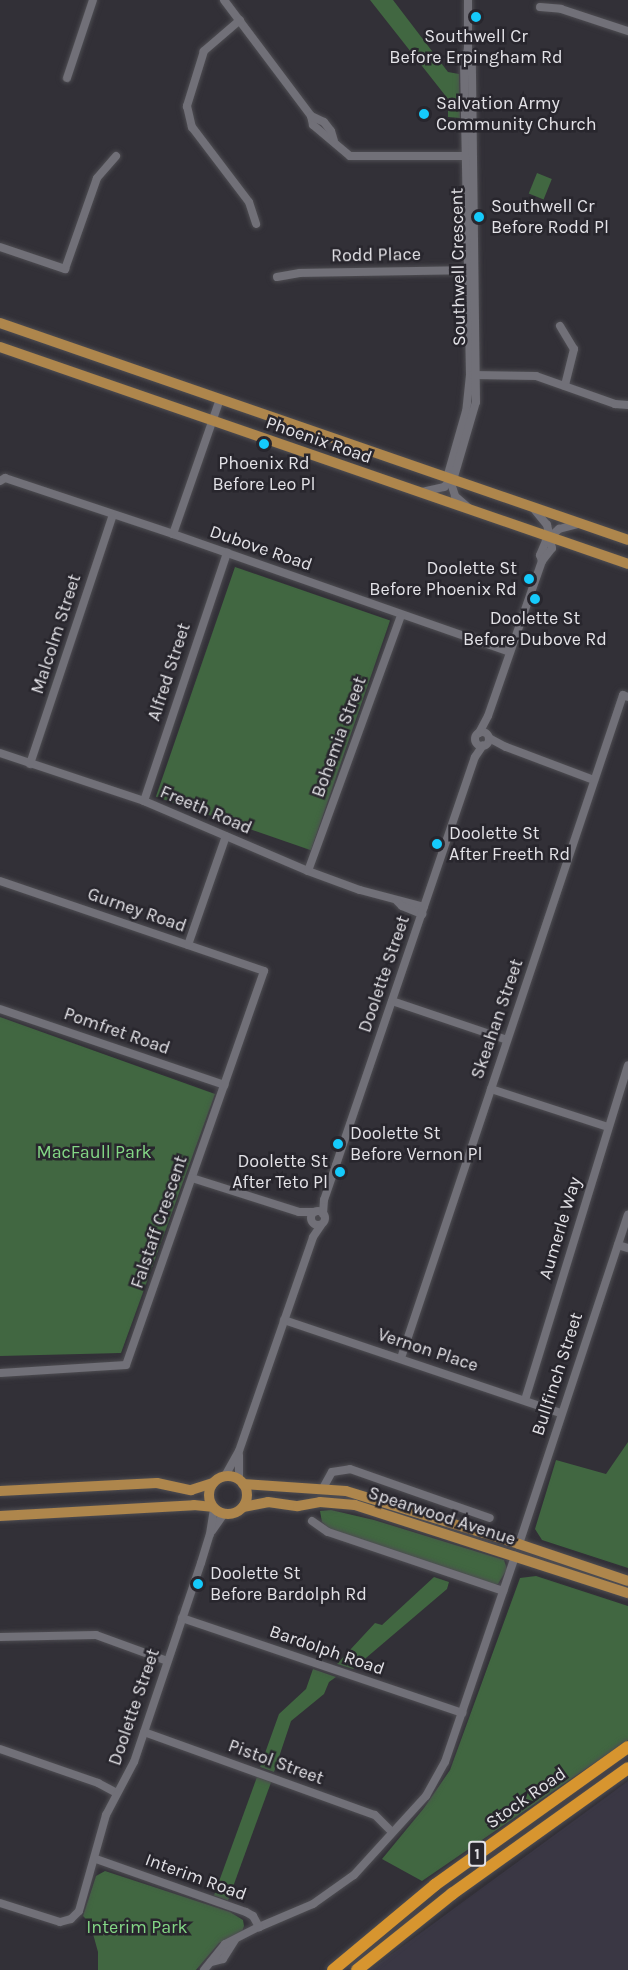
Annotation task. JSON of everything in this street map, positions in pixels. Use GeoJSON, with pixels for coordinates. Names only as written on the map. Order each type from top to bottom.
{"type":"FeatureCollection","features":[{"type":"Feature","properties":{"kind":"highway","name":"Stock Road"},"geometry":{"type":"LineString","coordinates":[[333,1970],[435,1885],[628,1747]]}},
{"type":"Feature","properties":{"kind":"highway","name":"Stock Road"},"geometry":{"type":"LineString","coordinates":[[357,1970],[452,1894],[628,1768]]}},
{"type":"Feature","properties":{"kind":"main road","name":"Phoenix Road"},"geometry":{"type":"LineString","coordinates":[[0,323],[628,540]]}},
{"type":"Feature","properties":{"kind":"main road","name":"Phoenix Road"},"geometry":{"type":"LineString","coordinates":[[0,347],[628,564]]}},
{"type":"Feature","properties":{"kind":"main road","name":"Spearwood Avenue"},"geometry":{"type":"LineString","coordinates":[[225,1476],[241,1481],[323,1488],[398,1505],[628,1581]]}},
{"type":"Feature","properties":{"kind":"main road"},"geometry":{"type":"LineString","coordinates":[[0,1491],[157,1483],[191,1490],[213,1483],[225,1476]]}},
{"type":"Feature","properties":{"kind":"main road"},"geometry":{"type":"LineString","coordinates":[[241,1481],[247,1496],[243,1507]]}},
{"type":"Feature","properties":{"kind":"main road"},"geometry":{"type":"LineString","coordinates":[[213,1483],[208,1494],[213,1507]]}},
{"type":"Feature","properties":{"kind":"main road","name":"Spearwood Avenue"},"geometry":{"type":"LineString","coordinates":[[224,1514],[268,1502],[289,1506],[320,1502],[355,1505],[628,1593]]}},
{"type":"Feature","properties":{"kind":"main road"},"geometry":{"type":"LineString","coordinates":[[0,1516],[194,1505],[213,1507],[224,1514]]}},
{"type":"Feature","properties":{"kind":"street"},"geometry":{"type":"LineString","coordinates":[[67,78],[93,0]]}},
{"type":"Feature","properties":{"kind":"street"},"geometry":{"type":"LineString","coordinates":[[224,0],[311,116],[324,122],[331,131],[334,142],[350,156],[469,156]]}},
{"type":"Feature","properties":{"kind":"street","name":"Southwell Crescent"},"geometry":{"type":"LineString","coordinates":[[451,480],[448,468],[466,411],[473,375],[469,156],[464,63],[468,49],[468,0]]}},
{"type":"Feature","properties":{"kind":"street"},"geometry":{"type":"LineString","coordinates":[[540,7],[561,9],[628,31]]}},
{"type":"Feature","properties":{"kind":"street"},"geometry":{"type":"LineString","coordinates":[[240,20],[204,51],[187,106],[192,127],[249,202],[256,224]]}},
{"type":"Feature","properties":{"kind":"street"},"geometry":{"type":"LineString","coordinates":[[0,247],[65,269],[97,178],[116,156]]}},
{"type":"Feature","properties":{"kind":"street","name":"Rodd Place"},"geometry":{"type":"LineString","coordinates":[[277,277],[300,273],[471,270]]}},
{"type":"Feature","properties":{"kind":"street"},"geometry":{"type":"LineString","coordinates":[[560,326],[574,349],[565,386]]}},
{"type":"Feature","properties":{"kind":"street"},"geometry":{"type":"LineString","coordinates":[[473,375],[536,376],[615,404],[628,405]]}},
{"type":"Feature","properties":{"kind":"street"},"geometry":{"type":"LineString","coordinates":[[173,534],[220,399]]}},
{"type":"Feature","properties":{"kind":"street","name":"Dubove Road"},"geometry":{"type":"LineString","coordinates":[[0,481],[5,478],[173,534],[510,652]]}},
{"type":"Feature","properties":{"kind":"street"},"geometry":{"type":"LineString","coordinates":[[421,493],[444,487],[451,480]]}},
{"type":"Feature","properties":{"kind":"street"},"geometry":{"type":"LineString","coordinates":[[451,480],[455,496],[471,510]]}},
{"type":"Feature","properties":{"kind":"street"},"geometry":{"type":"LineString","coordinates":[[533,508],[547,525],[551,538]]}},
{"type":"Feature","properties":{"kind":"street","name":"Malcolm Street"},"geometry":{"type":"LineString","coordinates":[[30,764],[113,515]]}},
{"type":"Feature","properties":{"kind":"street"},"geometry":{"type":"LineString","coordinates":[[551,538],[559,529],[578,524]]}},
{"type":"Feature","properties":{"kind":"street","name":"Doolette Street"},"geometry":{"type":"LineString","coordinates":[[225,1476],[239,1451],[313,1237],[316,1218],[475,757],[483,740],[488,716],[510,652],[542,561],[552,548],[551,538]]}},
{"type":"Feature","properties":{"kind":"street","name":"Alfred Street"},"geometry":{"type":"LineString","coordinates":[[144,801],[226,553]]}},
{"type":"Feature","properties":{"kind":"street","name":"Bohemia Street"},"geometry":{"type":"LineString","coordinates":[[308,871],[401,615]]}},
{"type":"Feature","properties":{"kind":"street","name":"Skeahan Street"},"geometry":{"type":"LineString","coordinates":[[401,1358],[623,695],[628,697]]}},
{"type":"Feature","properties":{"kind":"street"},"geometry":{"type":"LineString","coordinates":[[483,740],[594,780]]}},
{"type":"Feature","properties":{"kind":"street","name":"Freeth Road"},"geometry":{"type":"LineString","coordinates":[[0,753],[144,801],[308,871],[397,901],[402,906],[423,910]]}},
{"type":"Feature","properties":{"kind":"street"},"geometry":{"type":"LineString","coordinates":[[188,945],[225,836]]}},
{"type":"Feature","properties":{"kind":"street","name":"Gurney Road"},"geometry":{"type":"LineString","coordinates":[[0,881],[264,971]]}},
{"type":"Feature","properties":{"kind":"street","name":"Falstaff Crescent"},"geometry":{"type":"LineString","coordinates":[[0,1373],[126,1365],[264,971]]}},
{"type":"Feature","properties":{"kind":"street"},"geometry":{"type":"LineString","coordinates":[[392,1001],[507,1040]]}},
{"type":"Feature","properties":{"kind":"street","name":"Pomfret Road"},"geometry":{"type":"LineString","coordinates":[[0,1009],[224,1085]]}},
{"type":"Feature","properties":{"kind":"street","name":"Aumerle Way"},"geometry":{"type":"LineString","coordinates":[[525,1400],[628,1066]]}},
{"type":"Feature","properties":{"kind":"street"},"geometry":{"type":"LineString","coordinates":[[491,1089],[608,1127]]}},
{"type":"Feature","properties":{"kind":"street"},"geometry":{"type":"LineString","coordinates":[[192,1178],[316,1218]]}},
{"type":"Feature","properties":{"kind":"street","name":"Bullfinch Street"},"geometry":{"type":"LineString","coordinates":[[519,1544],[628,1215]]}},
{"type":"Feature","properties":{"kind":"street"},"geometry":{"type":"LineString","coordinates":[[618,1245],[628,1248]]}},
{"type":"Feature","properties":{"kind":"street","name":"Vernon Place"},"geometry":{"type":"LineString","coordinates":[[284,1320],[561,1413]]}},
{"type":"Feature","properties":{"kind":"street","name":"Doolette Street"},"geometry":{"type":"LineString","coordinates":[[239,1451],[241,1481]]}},
{"type":"Feature","properties":{"kind":"street","name":"Spearwood Avenue"},"geometry":{"type":"LineString","coordinates":[[323,1488],[333,1472],[350,1469],[490,1518]]}},
{"type":"Feature","properties":{"kind":"street","name":"Doolette Street"},"geometry":{"type":"LineString","coordinates":[[0,1903],[60,1922],[71,1919],[79,1911],[96,1859],[106,1815],[128,1776],[210,1534],[213,1507]]}},
{"type":"Feature","properties":{"kind":"street","name":"Doolette Street"},"geometry":{"type":"LineString","coordinates":[[210,1534],[224,1514]]}},
{"type":"Feature","properties":{"kind":"street"},"geometry":{"type":"LineString","coordinates":[[312,1521],[328,1532],[503,1591]]}},
{"type":"Feature","properties":{"kind":"street"},"geometry":{"type":"LineString","coordinates":[[204,1970],[225,1944],[313,1904],[354,1875],[426,1796],[445,1762],[515,1556]]}},
{"type":"Feature","properties":{"kind":"street","name":"Bardolph Road"},"geometry":{"type":"LineString","coordinates":[[182,1618],[462,1713]]}},
{"type":"Feature","properties":{"kind":"street"},"geometry":{"type":"LineString","coordinates":[[0,1637],[96,1635],[167,1661]]}},
{"type":"Feature","properties":{"kind":"street","name":"Pistol Street"},"geometry":{"type":"LineString","coordinates":[[144,1732],[375,1815],[392,1832]]}},
{"type":"Feature","properties":{"kind":"street"},"geometry":{"type":"LineString","coordinates":[[0,1749],[98,1783],[117,1793]]}},
{"type":"Feature","properties":{"kind":"street","name":"Interim Road"},"geometry":{"type":"LineString","coordinates":[[96,1859],[246,1912],[253,1916],[259,1927]]}},
{"type":"Feature","properties":{"kind":"shaded area"},"geometry":{"type":"Polygon","coordinates":[[[628,1781],[628,1970],[370,1970],[628,1781]]]}},
{"type":"Feature","properties":{"kind":"green space"},"geometry":{"type":"Polygon","coordinates":[[[370,0],[393,0],[448,72],[459,74],[460,118],[448,117],[448,99],[370,0]]]}},
{"type":"Feature","properties":{"kind":"green space"},"geometry":{"type":"Polygon","coordinates":[[[537,173],[552,179],[544,199],[529,193],[537,173]]]}},
{"type":"Feature","properties":{"kind":"green space"},"geometry":{"type":"Polygon","coordinates":[[[235,567],[390,620],[311,850],[156,797],[235,567]]]}},
{"type":"Feature","properties":{"kind":"green space","name":"MacFaull Park"},"geometry":{"type":"Polygon","coordinates":[[[0,1017],[215,1094],[121,1353],[0,1356],[0,1017]]]}},
{"type":"Feature","properties":{"kind":"green space"},"geometry":{"type":"Polygon","coordinates":[[[628,1442],[628,1568],[542,1540],[535,1529],[556,1460],[606,1474],[628,1442]]]}},
{"type":"Feature","properties":{"kind":"green space"},"geometry":{"type":"Polygon","coordinates":[[[331,1510],[374,1520],[504,1560],[507,1569],[498,1584],[491,1584],[330,1529],[322,1522],[320,1511],[331,1510]]]}},
{"type":"Feature","properties":{"kind":"green space"},"geometry":{"type":"Polygon","coordinates":[[[536,1576],[628,1606],[628,1740],[422,1881],[382,1859],[424,1808],[450,1770],[520,1578],[536,1576]]]}},
{"type":"Feature","properties":{"kind":"green space"},"geometry":{"type":"Polygon","coordinates":[[[434,1577],[449,1582],[447,1589],[353,1669],[337,1664],[375,1623],[382,1625],[434,1577]]]}},
{"type":"Feature","properties":{"kind":"green space"},"geometry":{"type":"Polygon","coordinates":[[[313,1669],[336,1677],[329,1682],[324,1694],[291,1721],[274,1772],[260,1767],[279,1714],[306,1689],[313,1669]]]}},
{"type":"Feature","properties":{"kind":"green space"},"geometry":{"type":"Polygon","coordinates":[[[257,1777],[271,1782],[228,1901],[214,1895],[257,1777]]]}},
{"type":"Feature","properties":{"kind":"green space","name":"Interim Park"},"geometry":{"type":"Polygon","coordinates":[[[105,1871],[230,1912],[243,1920],[244,1926],[241,1934],[219,1943],[196,1970],[98,1970],[98,1952],[90,1923],[83,1916],[96,1876],[105,1871]]]}},
{"type":"Feature","properties":{"kind":"place","name":"Southwell Cr Before Erpingham Rd"},"geometry":{"type":"Point","coordinates":[476,17]}},
{"type":"Feature","properties":{"kind":"place","name":"Salvation Army Community Church"},"geometry":{"type":"Point","coordinates":[424,114]}},
{"type":"Feature","properties":{"kind":"place","name":"Southwell Cr Before Rodd Pl"},"geometry":{"type":"Point","coordinates":[479,217]}},
{"type":"Feature","properties":{"kind":"place","name":"Phoenix Rd Before Leo Pl"},"geometry":{"type":"Point","coordinates":[264,444]}},
{"type":"Feature","properties":{"kind":"place","name":"Doolette St Before Phoenix Rd"},"geometry":{"type":"Point","coordinates":[529,579]}},
{"type":"Feature","properties":{"kind":"place","name":"Doolette St Before Dubove Rd"},"geometry":{"type":"Point","coordinates":[535,599]}},
{"type":"Feature","properties":{"kind":"place","name":"Doolette St After Freeth Rd"},"geometry":{"type":"Point","coordinates":[437,844]}},
{"type":"Feature","properties":{"kind":"place","name":"Doolette St Before Vernon Pl"},"geometry":{"type":"Point","coordinates":[338,1144]}},
{"type":"Feature","properties":{"kind":"place","name":"Doolette St After Teto Pl"},"geometry":{"type":"Point","coordinates":[340,1172]}},
{"type":"Feature","properties":{"kind":"place","name":"Doolette St Before Bardolph Rd"},"geometry":{"type":"Point","coordinates":[198,1584]}}]}
